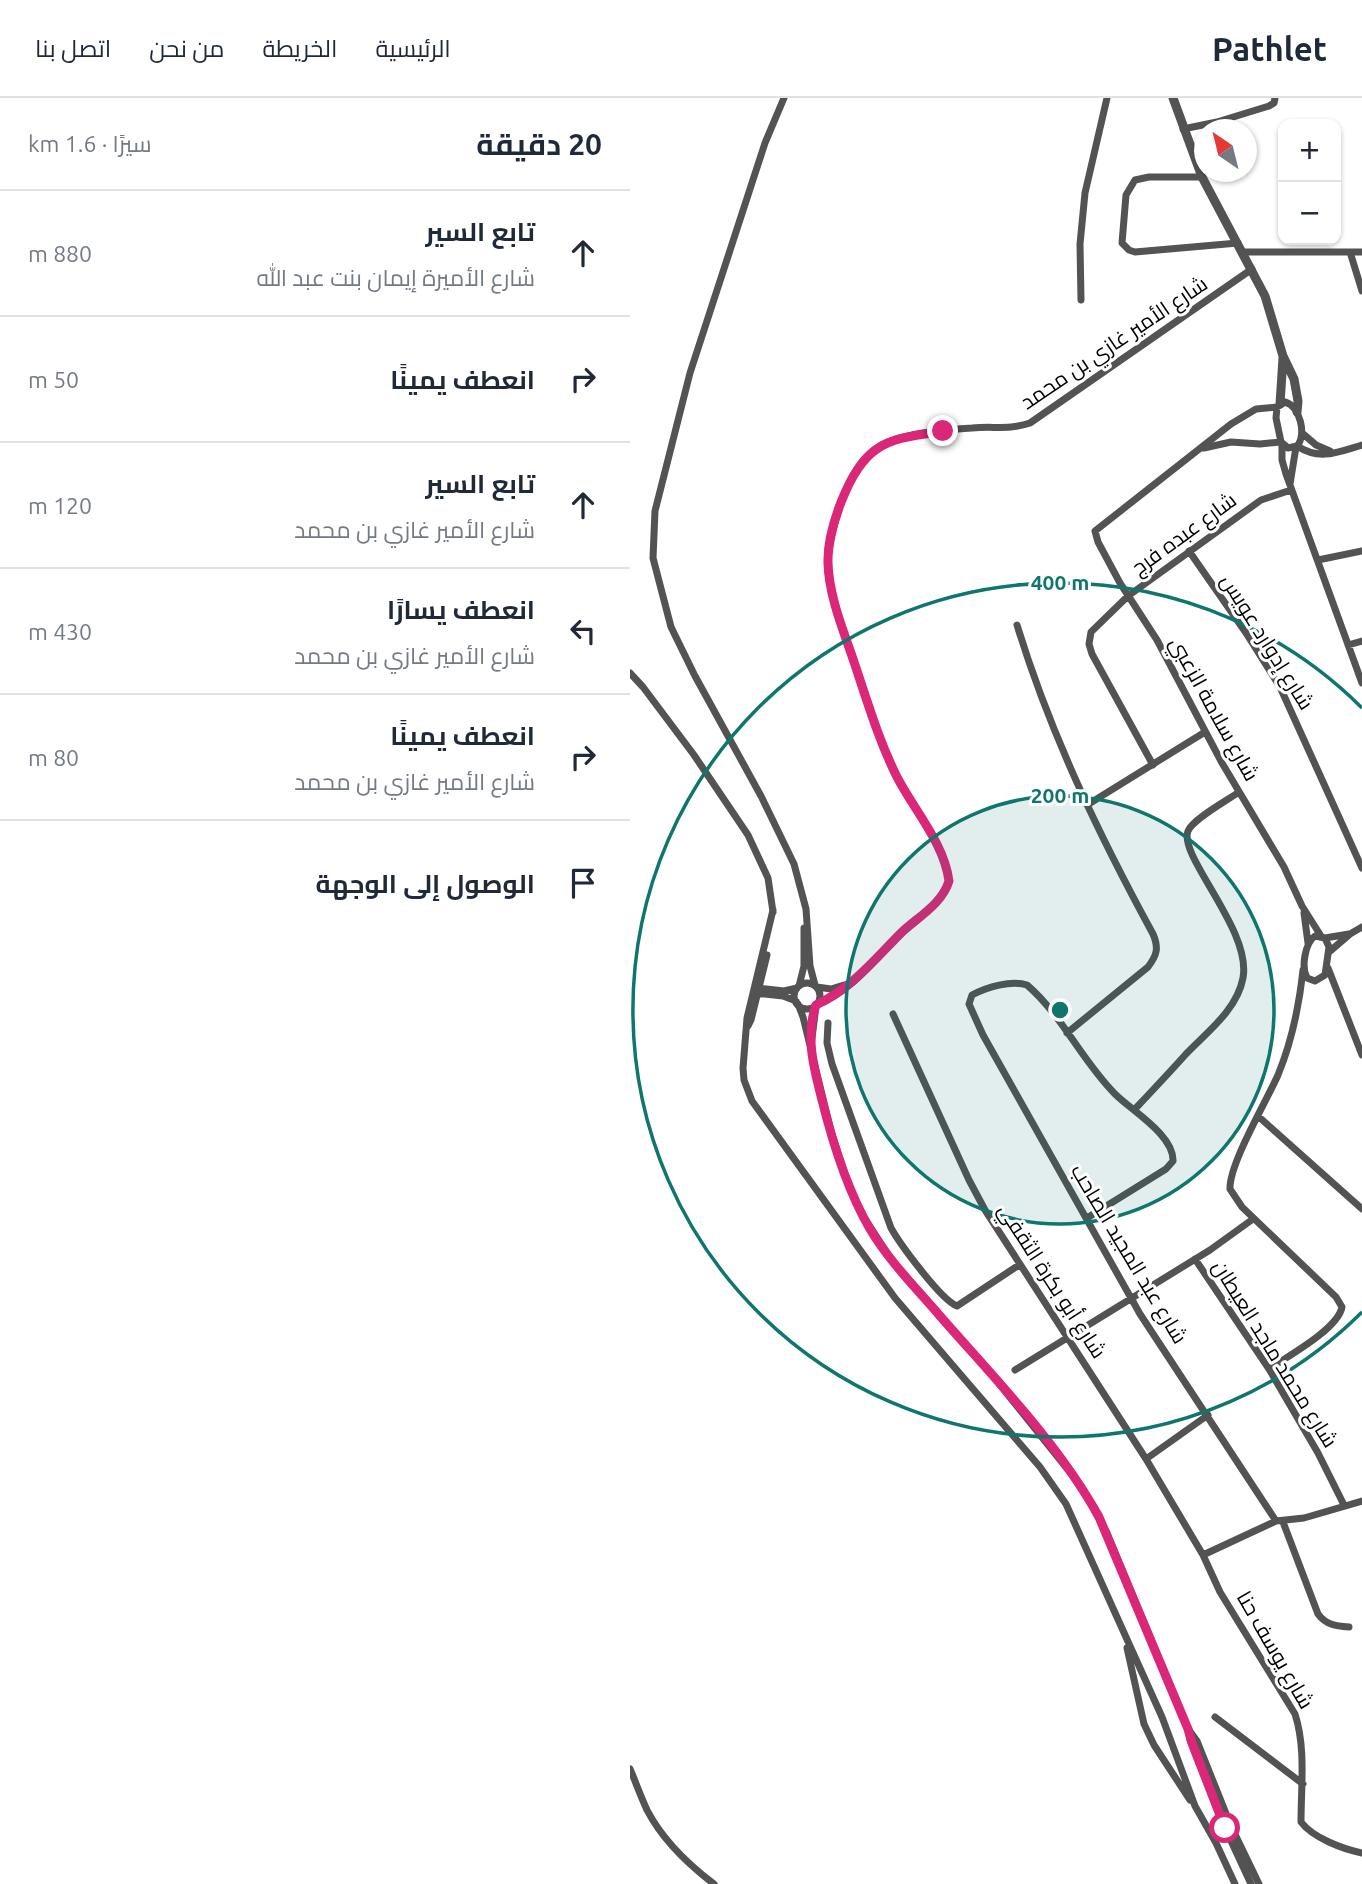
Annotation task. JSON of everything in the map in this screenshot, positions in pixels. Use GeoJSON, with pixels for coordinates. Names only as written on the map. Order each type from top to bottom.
{"type":"FeatureCollection","features":[{"type":"Feature","properties":{"kind":"street"},"geometry":{"type":"LineString","coordinates":[[784,98],[765,143],[690,373],[655,511],[653,558],[671,627],[795,867],[806,909],[810,966],[820,994],[816,1005],[811,1050]]}},
{"type":"Feature","properties":{"kind":"street"},"geometry":{"type":"LineString","coordinates":[[1081,300],[1080,244],[1085,193],[1107,98]]}},
{"type":"Feature","properties":{"kind":"street"},"geometry":{"type":"LineString","coordinates":[[1173,98],[1194,157]]}},
{"type":"Feature","properties":{"kind":"street"},"geometry":{"type":"LineString","coordinates":[[1183,130],[1269,106],[1274,103],[1275,98]]}},
{"type":"Feature","properties":{"kind":"street"},"geometry":{"type":"LineString","coordinates":[[1194,177],[1149,177],[1135,180],[1126,195],[1122,243],[1135,252],[1238,243]]}},
{"type":"Feature","properties":{"kind":"street"},"geometry":{"type":"LineString","coordinates":[[1205,182],[1244,252],[1272,314],[1283,356],[1297,390],[1297,412],[1303,433],[1297,446],[1291,487]]}},
{"type":"Feature","properties":{"kind":"street"},"geometry":{"type":"LineString","coordinates":[[1244,252],[1362,252]]}},
{"type":"Feature","properties":{"kind":"street"},"geometry":{"type":"LineString","coordinates":[[1350,252],[1362,291]]}},
{"type":"Feature","properties":{"kind":"street","name":"شارع الأمير غازي بن محمد"},"geometry":{"type":"LineString","coordinates":[[862,974],[902,932],[940,898],[949,881],[942,858],[897,775],[882,741],[842,625],[831,584],[828,561],[832,536],[855,471],[874,450],[888,442],[943,431],[1017,428],[1030,423],[1252,269]]}},
{"type":"Feature","properties":{"kind":"street"},"geometry":{"type":"LineString","coordinates":[[1283,356],[1275,414],[1282,460],[1362,683]]}},
{"type":"Feature","properties":{"kind":"street"},"geometry":{"type":"LineString","coordinates":[[1200,449],[1244,416],[1264,407],[1290,403],[1297,412]]}},
{"type":"Feature","properties":{"kind":"street"},"geometry":{"type":"LineString","coordinates":[[1303,433],[1317,445],[1334,452]]}},
{"type":"Feature","properties":{"kind":"street"},"geometry":{"type":"LineString","coordinates":[[1200,449],[1231,442],[1281,443],[1288,447],[1297,446],[1314,454],[1362,445]]}},
{"type":"Feature","properties":{"kind":"street","name":"شارع سلامة الزعبي"},"geometry":{"type":"LineString","coordinates":[[1200,449],[1095,531],[1107,559],[1157,640],[1205,732],[1284,867],[1302,906],[1329,944],[1329,952]]}},
{"type":"Feature","properties":{"kind":"street","name":"شارع عبده فرج"},"geometry":{"type":"LineString","coordinates":[[1153,765],[1098,665],[1089,644],[1091,632],[1128,596],[1189,551],[1261,500],[1291,487]]}},
{"type":"Feature","properties":{"kind":"street","name":"شارع إدوارد عويس"},"geometry":{"type":"LineString","coordinates":[[1189,551],[1280,687],[1362,868]]}},
{"type":"Feature","properties":{"kind":"street"},"geometry":{"type":"LineString","coordinates":[[1318,560],[1362,551]]}},
{"type":"Feature","properties":{"kind":"street"},"geometry":{"type":"LineString","coordinates":[[1017,625],[1038,688],[1087,805],[1157,947],[1147,967],[1067,1033],[1116,1096],[1135,1109],[1168,1144],[1173,1161],[1150,1180],[1087,1218]]}},
{"type":"Feature","properties":{"kind":"street"},"geometry":{"type":"LineString","coordinates":[[1348,645],[1362,641]]}},
{"type":"Feature","properties":{"kind":"street"},"geometry":{"type":"LineString","coordinates":[[630,673],[694,755],[748,835],[768,877],[773,910],[756,990],[747,1018],[743,1068],[744,1080],[752,1101],[895,1298],[1054,1485],[1080,1530],[1170,1738],[1197,1809],[1235,1884]]}},
{"type":"Feature","properties":{"kind":"street"},"geometry":{"type":"LineString","coordinates":[[1087,805],[1205,732]]}},
{"type":"Feature","properties":{"kind":"street"},"geometry":{"type":"LineString","coordinates":[[1135,1109],[1220,1020],[1235,999],[1243,980],[1243,957],[1236,933],[1187,838],[1196,822],[1239,792]]}},
{"type":"Feature","properties":{"kind":"street"},"geometry":{"type":"LineString","coordinates":[[790,859],[804,927],[804,966],[795,994],[831,1131],[848,1184],[863,1216],[891,1259],[996,1380],[1081,1486],[1107,1533],[1188,1729],[1216,1805],[1251,1884]]}},
{"type":"Feature","properties":{"kind":"street","name":"شارع سلامة الزعبي"},"geometry":{"type":"LineString","coordinates":[[1253,1219],[1234,1198],[1230,1182],[1234,1165],[1259,1117],[1285,1057],[1295,1026],[1308,944],[1302,906]]}},
{"type":"Feature","properties":{"kind":"street"},"geometry":{"type":"LineString","coordinates":[[1300,1000],[1325,975],[1329,952],[1350,934],[1362,928]]}},
{"type":"Feature","properties":{"kind":"street"},"geometry":{"type":"LineString","coordinates":[[1308,944],[1312,938],[1350,934]]}},
{"type":"Feature","properties":{"kind":"street"},"geometry":{"type":"LineString","coordinates":[[1327,966],[1362,1055]]}},
{"type":"Feature","properties":{"kind":"street"},"geometry":{"type":"LineString","coordinates":[[1303,970],[1307,978],[1336,992]]}},
{"type":"Feature","properties":{"kind":"street"},"geometry":{"type":"LineString","coordinates":[[756,990],[784,991],[807,983],[836,989],[862,974]]}},
{"type":"Feature","properties":{"kind":"street"},"geometry":{"type":"LineString","coordinates":[[756,990],[783,996],[805,1008],[838,993],[862,974]]}},
{"type":"Feature","properties":{"kind":"street","name":"شارع عبد المجيد الصاحب"},"geometry":{"type":"LineString","coordinates":[[1067,1033],[1032,989],[1023,983],[987,989],[970,998],[970,1010],[996,1060],[1131,1298],[1280,1521],[1318,1614],[1323,1621],[1331,1625],[1349,1627]]}},
{"type":"Feature","properties":{"kind":"street","name":"شارع أبو بكرة الثقفي"},"geometry":{"type":"LineString","coordinates":[[893,1014],[969,1180],[1019,1265],[1146,1458],[1203,1555]]}},
{"type":"Feature","properties":{"kind":"street"},"geometry":{"type":"LineString","coordinates":[[828,1023],[827,1043],[837,1076],[891,1228],[946,1300],[957,1306],[1019,1265]]}},
{"type":"Feature","properties":{"kind":"street"},"geometry":{"type":"LineString","coordinates":[[1259,1117],[1362,1209]]}},
{"type":"Feature","properties":{"kind":"street"},"geometry":{"type":"LineString","coordinates":[[1016,1370],[1195,1259],[1253,1219],[1336,1297],[1342,1307],[1339,1316],[1330,1326],[1269,1369]]}},
{"type":"Feature","properties":{"kind":"street","name":"شارع محمد ماجد العيطان"},"geometry":{"type":"LineString","coordinates":[[1195,1259],[1269,1369],[1318,1453],[1344,1505]]}},
{"type":"Feature","properties":{"kind":"street"},"geometry":{"type":"LineString","coordinates":[[1146,1458],[1208,1415]]}},
{"type":"Feature","properties":{"kind":"street"},"geometry":{"type":"LineString","coordinates":[[1203,1555],[1280,1521],[1362,1501]]}},
{"type":"Feature","properties":{"kind":"street","name":"شارع يوسف حنا"},"geometry":{"type":"LineString","coordinates":[[1203,1555],[1220,1592],[1294,1714],[1300,1736],[1303,1825],[1336,1844],[1362,1853]]}},
{"type":"Feature","properties":{"kind":"street"},"geometry":{"type":"LineString","coordinates":[[1123,1634],[1144,1724],[1154,1745],[1197,1809]]}},
{"type":"Feature","properties":{"kind":"street"},"geometry":{"type":"LineString","coordinates":[[1137,1693],[1144,1694],[1148,1688]]}},
{"type":"Feature","properties":{"kind":"street"},"geometry":{"type":"LineString","coordinates":[[1215,1717],[1303,1784]]}},
{"type":"Feature","properties":{"kind":"street"},"geometry":{"type":"LineString","coordinates":[[1188,1729],[1197,1741],[1231,1826],[1259,1884]]}},
{"type":"Feature","properties":{"kind":"street"},"geometry":{"type":"LineString","coordinates":[[1154,1745],[1159,1739],[1170,1738]]}},
{"type":"Feature","properties":{"kind":"street"},"geometry":{"type":"LineString","coordinates":[[630,1769],[648,1812],[659,1828],[694,1867],[714,1884]]}},
{"type":"Feature","properties":{"kind":"street"},"geometry":{"type":"LineString","coordinates":[[1197,1809],[1216,1805]]}},
{"type":"Feature","properties":{"kind":"route"},"geometry":{"type":"LineString","coordinates":[[943,431],[888,442],[866,458],[855,471],[845,493],[832,536],[828,561],[829,577],[842,625],[868,704],[897,775],[942,858],[949,881],[940,898],[902,932],[858,978],[833,997],[816,1005],[811,1050],[839,1158],[855,1200],[871,1231],[902,1273],[1060,1457],[1099,1517],[1188,1729],[1225,1828]]}}]}
